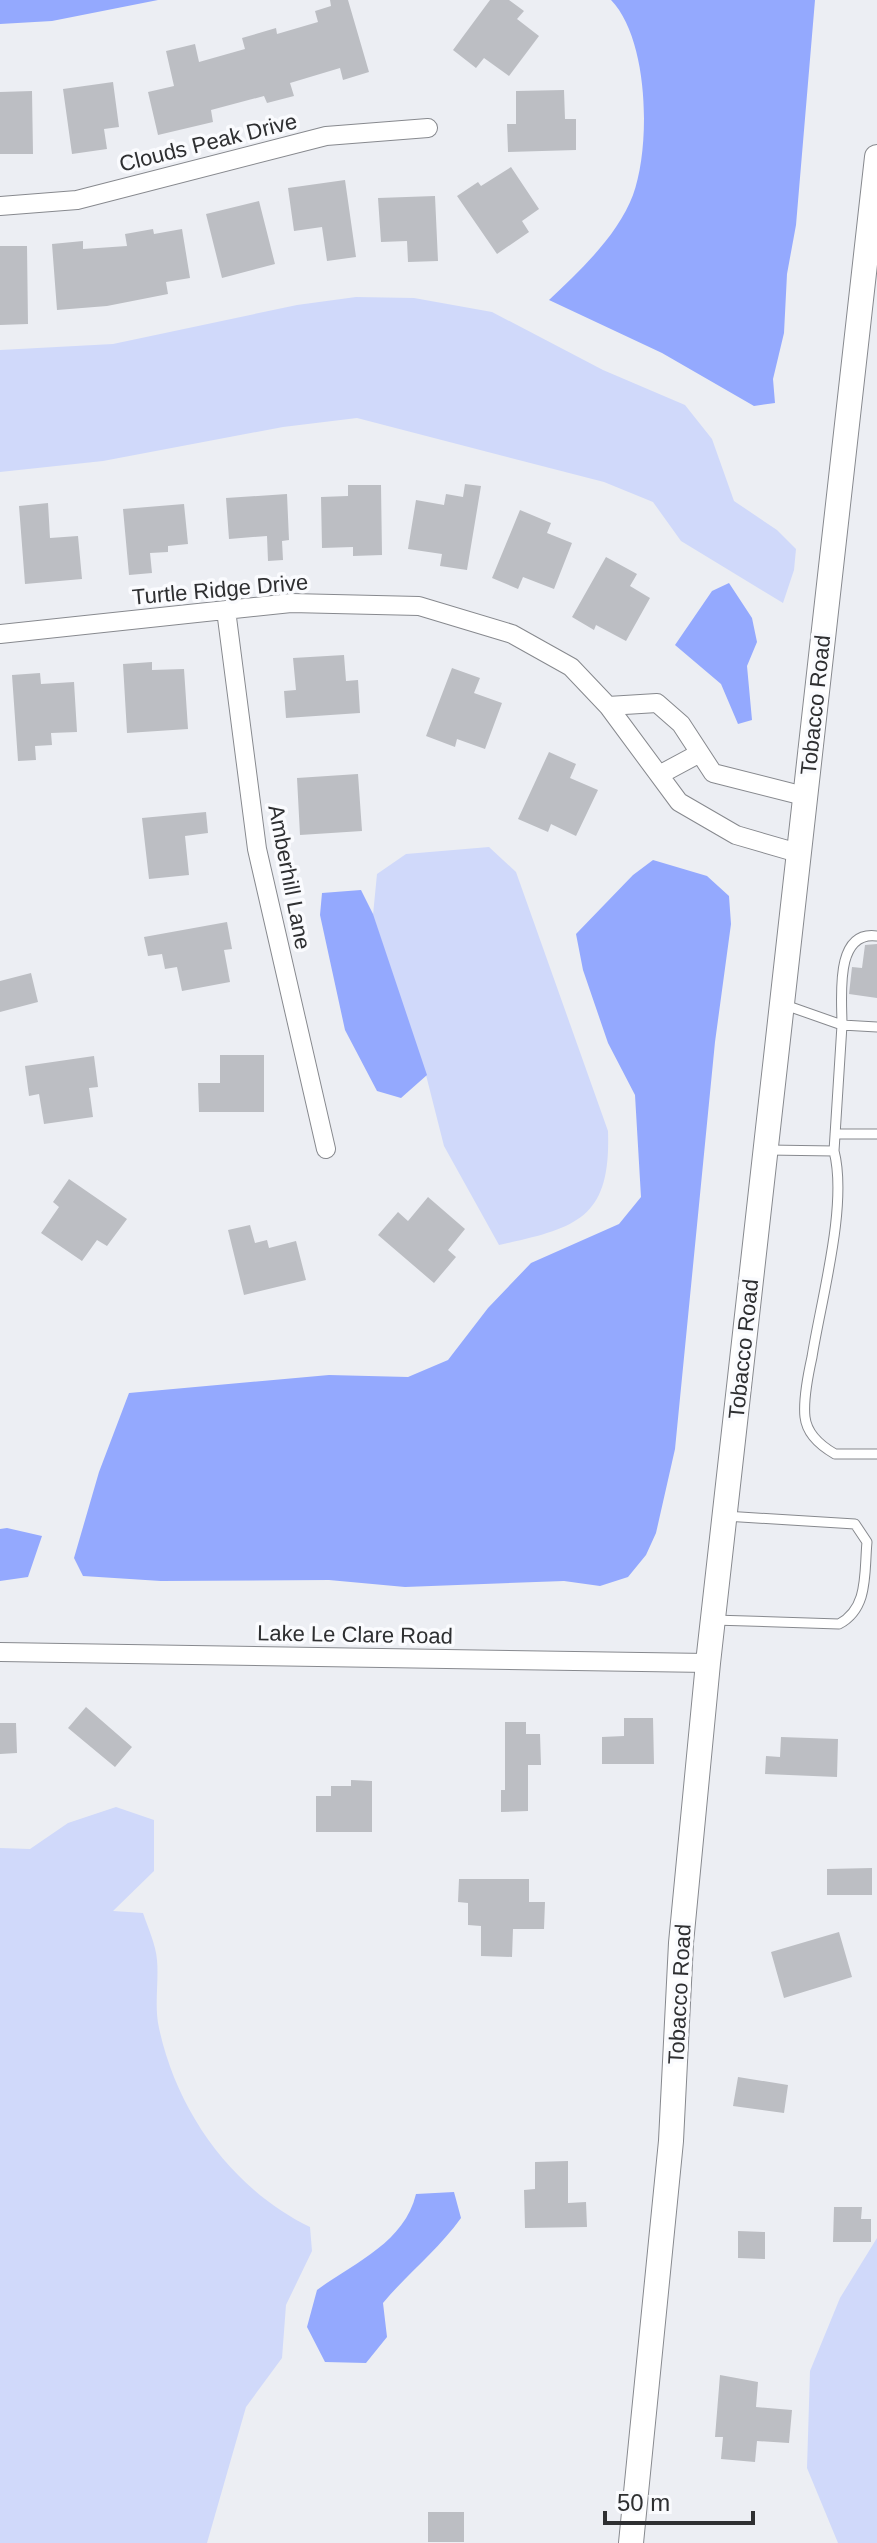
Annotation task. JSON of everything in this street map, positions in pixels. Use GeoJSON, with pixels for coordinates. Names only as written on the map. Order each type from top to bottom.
{"type":"FeatureCollection","features":[{"type":"Feature","properties":{"kind":"street","name":"Clouds Peak Drive"},"geometry":{"type":"LineString","coordinates":[[0,206],[77,200],[326,136],[428,128]]}},
{"type":"Feature","properties":{"kind":"street","name":"Tobacco Road"},"geometry":{"type":"LineString","coordinates":[[631,2543],[671,2141],[681,1943],[708,1663],[877,157]]}},
{"type":"Feature","properties":{"kind":"street","name":"Turtle Ridge Drive"},"geometry":{"type":"LineString","coordinates":[[0,634],[291,603],[419,606],[512,634],[571,667],[608,706],[679,802],[736,835],[798,853]]}},
{"type":"Feature","properties":{"kind":"street","name":"Amberhill Lane"},"geometry":{"type":"LineString","coordinates":[[226,610],[257,849],[326,1149]]}},
{"type":"Feature","properties":{"kind":"street"},"geometry":{"type":"LineString","coordinates":[[608,706],[657,703],[681,724],[713,773],[804,796]]}},
{"type":"Feature","properties":{"kind":"street"},"geometry":{"type":"LineString","coordinates":[[659,775],[700,753]]}},
{"type":"Feature","properties":{"kind":"street","name":"Lake Le Clare Road"},"geometry":{"type":"LineString","coordinates":[[0,1652],[708,1663]]}},
{"type":"Feature","properties":{"kind":"lane"},"geometry":{"type":"LineString","coordinates":[[877,936],[868,935],[853,944],[843,962],[834,1151],[839,1169],[838,1201],[808,1375],[805,1417],[810,1432],[835,1454],[877,1454]]}},
{"type":"Feature","properties":{"kind":"lane"},"geometry":{"type":"LineString","coordinates":[[781,1004],[842,1025],[877,1027]]}},
{"type":"Feature","properties":{"kind":"lane"},"geometry":{"type":"LineString","coordinates":[[835,1134],[877,1134]]}},
{"type":"Feature","properties":{"kind":"lane"},"geometry":{"type":"LineString","coordinates":[[765,1150],[834,1151]]}},
{"type":"Feature","properties":{"kind":"lane"},"geometry":{"type":"LineString","coordinates":[[713,1620],[839,1624],[853,1617],[861,1606],[867,1542],[855,1524],[725,1516]]}},
{"type":"Feature","properties":{"kind":"shaded area"},"geometry":{"type":"Polygon","coordinates":[[[356,297],[414,298],[492,312],[603,370],[685,405],[712,439],[734,501],[777,530],[796,549],[794,570],[783,603],[681,541],[653,502],[604,482],[357,418],[283,427],[103,461],[0,472],[0,350],[113,344],[297,305],[356,297]]]}},
{"type":"Feature","properties":{"kind":"shaded area"},"geometry":{"type":"Polygon","coordinates":[[[489,847],[516,872],[608,1131],[603,1184],[584,1215],[569,1225],[499,1245],[444,1146],[426,1075],[373,915],[377,874],[406,854],[489,847]]]}},
{"type":"Feature","properties":{"kind":"shaded area"},"geometry":{"type":"Polygon","coordinates":[[[116,1807],[154,1820],[154,1871],[113,1911],[143,1913],[156,1954],[159,2028],[179,2089],[212,2145],[233,2169],[256,2192],[310,2227],[312,2251],[286,2305],[282,2358],[246,2407],[207,2543],[0,2543],[0,1848],[30,1849],[68,1823],[116,1807]]]}},
{"type":"Feature","properties":{"kind":"shaded area"},"geometry":{"type":"Polygon","coordinates":[[[877,2238],[877,2543],[838,2543],[807,2468],[810,2371],[840,2298],[877,2238]]]}},
{"type":"Feature","properties":{"kind":"water"},"geometry":{"type":"Polygon","coordinates":[[[0,0],[158,0],[52,21],[0,24],[0,0]]]}},
{"type":"Feature","properties":{"kind":"water"},"geometry":{"type":"Polygon","coordinates":[[[611,0],[815,0],[796,225],[787,274],[784,333],[773,379],[775,403],[754,406],[662,353],[549,300],[585,265],[618,224],[633,195],[639,174],[644,122],[639,66],[624,18],[611,0]]]}},
{"type":"Feature","properties":{"kind":"water"},"geometry":{"type":"Polygon","coordinates":[[[729,583],[752,618],[757,642],[747,666],[752,720],[738,724],[721,684],[675,645],[712,591],[729,583]]]}},
{"type":"Feature","properties":{"kind":"water"},"geometry":{"type":"Polygon","coordinates":[[[653,860],[707,876],[729,896],[731,924],[715,1042],[675,1449],[656,1533],[646,1555],[628,1577],[600,1586],[564,1581],[405,1587],[329,1580],[161,1581],[83,1576],[74,1558],[99,1472],[129,1393],[329,1375],[408,1377],[448,1360],[488,1308],[531,1263],[619,1224],[641,1197],[635,1095],[608,1043],[583,970],[576,934],[633,875],[653,860]]]}},
{"type":"Feature","properties":{"kind":"water"},"geometry":{"type":"Polygon","coordinates":[[[361,890],[373,914],[427,1075],[401,1098],[377,1091],[345,1030],[320,915],[322,893],[361,890]]]}},
{"type":"Feature","properties":{"kind":"water"},"geometry":{"type":"Polygon","coordinates":[[[0,1529],[42,1536],[28,1577],[0,1581],[0,1529]]]}},
{"type":"Feature","properties":{"kind":"water"},"geometry":{"type":"Polygon","coordinates":[[[454,2192],[461,2218],[383,2303],[387,2337],[366,2363],[325,2362],[307,2327],[317,2290],[389,2239],[410,2211],[416,2194],[454,2192]]]}},
{"type":"Feature","properties":{"kind":"building"},"geometry":{"type":"Polygon","coordinates":[[[330,0],[348,0],[369,72],[343,80],[340,68],[290,83],[294,96],[267,103],[264,96],[211,110],[213,122],[158,135],[148,92],[174,86],[166,51],[195,44],[199,62],[245,49],[242,38],[276,28],[277,34],[318,22],[315,11],[331,6],[330,0]]]}},
{"type":"Feature","properties":{"kind":"building"},"geometry":{"type":"Polygon","coordinates":[[[490,0],[509,0],[524,11],[517,19],[539,36],[509,76],[484,58],[476,68],[453,50],[490,0]]]}},
{"type":"Feature","properties":{"kind":"building"},"geometry":{"type":"Polygon","coordinates":[[[113,82],[119,127],[104,129],[107,149],[72,154],[63,89],[113,82]]]}},
{"type":"Feature","properties":{"kind":"building"},"geometry":{"type":"Polygon","coordinates":[[[564,90],[565,119],[576,119],[576,150],[508,152],[507,124],[516,124],[516,91],[564,90]]]}},
{"type":"Feature","properties":{"kind":"building"},"geometry":{"type":"Polygon","coordinates":[[[32,91],[33,154],[0,154],[0,92],[32,91]]]}},
{"type":"Feature","properties":{"kind":"building"},"geometry":{"type":"Polygon","coordinates":[[[511,167],[539,209],[522,221],[529,232],[497,254],[457,196],[478,182],[481,186],[511,167]]]}},
{"type":"Feature","properties":{"kind":"building"},"geometry":{"type":"Polygon","coordinates":[[[345,180],[356,257],[327,261],[322,227],[294,231],[288,188],[345,180]]]}},
{"type":"Feature","properties":{"kind":"building"},"geometry":{"type":"Polygon","coordinates":[[[435,196],[438,261],[408,262],[407,241],[381,242],[378,198],[435,196]]]}},
{"type":"Feature","properties":{"kind":"building"},"geometry":{"type":"Polygon","coordinates":[[[259,201],[275,264],[222,278],[206,214],[259,201]]]}},
{"type":"Feature","properties":{"kind":"building"},"geometry":{"type":"Polygon","coordinates":[[[153,229],[154,234],[182,229],[190,278],[166,282],[168,294],[107,306],[57,310],[52,244],[83,241],[83,249],[127,246],[125,234],[153,229]]]}},
{"type":"Feature","properties":{"kind":"building"},"geometry":{"type":"Polygon","coordinates":[[[0,246],[27,246],[28,324],[0,325],[0,246]]]}},
{"type":"Feature","properties":{"kind":"building"},"geometry":{"type":"Polygon","coordinates":[[[465,484],[481,486],[467,570],[440,566],[442,554],[408,549],[416,500],[444,505],[446,494],[463,497],[465,484]]]}},
{"type":"Feature","properties":{"kind":"building"},"geometry":{"type":"Polygon","coordinates":[[[348,485],[381,485],[382,555],[353,556],[353,547],[322,548],[321,497],[348,496],[348,485]]]}},
{"type":"Feature","properties":{"kind":"building"},"geometry":{"type":"Polygon","coordinates":[[[287,494],[289,540],[282,541],[283,560],[268,561],[267,536],[229,539],[226,498],[287,494]]]}},
{"type":"Feature","properties":{"kind":"building"},"geometry":{"type":"Polygon","coordinates":[[[48,503],[50,538],[78,536],[82,579],[25,584],[19,506],[48,503]]]}},
{"type":"Feature","properties":{"kind":"building"},"geometry":{"type":"Polygon","coordinates":[[[184,504],[188,544],[168,546],[168,552],[150,553],[152,573],[129,575],[123,509],[184,504]]]}},
{"type":"Feature","properties":{"kind":"building"},"geometry":{"type":"Polygon","coordinates":[[[520,510],[551,523],[547,533],[572,543],[554,589],[523,577],[518,589],[492,578],[520,510]]]}},
{"type":"Feature","properties":{"kind":"building"},"geometry":{"type":"Polygon","coordinates":[[[606,557],[637,574],[630,586],[650,598],[626,641],[596,625],[594,630],[572,617],[606,557]]]}},
{"type":"Feature","properties":{"kind":"building"},"geometry":{"type":"Polygon","coordinates":[[[344,655],[346,681],[358,680],[360,713],[286,718],[284,691],[296,690],[293,658],[344,655]]]}},
{"type":"Feature","properties":{"kind":"building"},"geometry":{"type":"Polygon","coordinates":[[[152,662],[152,670],[184,669],[188,729],[127,733],[123,664],[152,662]]]}},
{"type":"Feature","properties":{"kind":"building"},"geometry":{"type":"Polygon","coordinates":[[[452,668],[480,678],[474,693],[502,703],[485,749],[457,739],[455,747],[426,736],[452,668]]]}},
{"type":"Feature","properties":{"kind":"building"},"geometry":{"type":"Polygon","coordinates":[[[40,673],[41,684],[74,682],[77,732],[51,733],[52,745],[35,746],[36,760],[18,761],[12,675],[40,673]]]}},
{"type":"Feature","properties":{"kind":"building"},"geometry":{"type":"Polygon","coordinates":[[[549,752],[576,764],[570,778],[598,790],[576,836],[551,824],[548,832],[518,819],[549,752]]]}},
{"type":"Feature","properties":{"kind":"building"},"geometry":{"type":"Polygon","coordinates":[[[358,774],[362,831],[300,835],[297,778],[358,774]]]}},
{"type":"Feature","properties":{"kind":"building"},"geometry":{"type":"Polygon","coordinates":[[[206,812],[208,833],[185,836],[189,875],[149,879],[142,818],[206,812]]]}},
{"type":"Feature","properties":{"kind":"building"},"geometry":{"type":"Polygon","coordinates":[[[227,922],[232,949],[224,950],[230,982],[182,991],[177,967],[165,969],[162,954],[148,956],[144,937],[227,922]]]}},
{"type":"Feature","properties":{"kind":"building"},"geometry":{"type":"Polygon","coordinates":[[[877,944],[877,998],[849,994],[852,967],[862,968],[865,945],[877,944]]]}},
{"type":"Feature","properties":{"kind":"building"},"geometry":{"type":"Polygon","coordinates":[[[31,973],[38,1002],[0,1012],[0,981],[31,973]]]}},
{"type":"Feature","properties":{"kind":"building"},"geometry":{"type":"Polygon","coordinates":[[[220,1055],[264,1055],[264,1112],[199,1112],[198,1083],[220,1083],[220,1055]]]}},
{"type":"Feature","properties":{"kind":"building"},"geometry":{"type":"Polygon","coordinates":[[[94,1056],[98,1087],[89,1088],[93,1117],[44,1124],[39,1094],[29,1096],[25,1066],[94,1056]]]}},
{"type":"Feature","properties":{"kind":"building"},"geometry":{"type":"Polygon","coordinates":[[[69,1179],[127,1219],[107,1246],[97,1240],[82,1261],[41,1233],[59,1207],[53,1202],[69,1179]]]}},
{"type":"Feature","properties":{"kind":"building"},"geometry":{"type":"Polygon","coordinates":[[[428,1197],[465,1229],[448,1250],[456,1257],[434,1283],[378,1235],[398,1212],[408,1221],[428,1197]]]}},
{"type":"Feature","properties":{"kind":"building"},"geometry":{"type":"Polygon","coordinates":[[[250,1225],[255,1243],[267,1240],[269,1248],[296,1241],[306,1280],[244,1295],[228,1230],[250,1225]]]}},
{"type":"Feature","properties":{"kind":"building"},"geometry":{"type":"Polygon","coordinates":[[[86,1707],[132,1747],[115,1767],[68,1728],[86,1707]]]}},
{"type":"Feature","properties":{"kind":"building"},"geometry":{"type":"Polygon","coordinates":[[[624,1718],[653,1718],[654,1764],[602,1764],[602,1737],[624,1736],[624,1718]]]}},
{"type":"Feature","properties":{"kind":"building"},"geometry":{"type":"Polygon","coordinates":[[[505,1722],[526,1722],[526,1734],[540,1734],[541,1765],[528,1765],[528,1811],[501,1812],[501,1790],[505,1790],[505,1722]]]}},
{"type":"Feature","properties":{"kind":"building"},"geometry":{"type":"Polygon","coordinates":[[[0,1723],[16,1723],[17,1753],[0,1754],[0,1723]]]}},
{"type":"Feature","properties":{"kind":"building"},"geometry":{"type":"Polygon","coordinates":[[[781,1737],[838,1739],[837,1777],[765,1774],[766,1756],[780,1757],[781,1737]]]}},
{"type":"Feature","properties":{"kind":"building"},"geometry":{"type":"Polygon","coordinates":[[[351,1780],[372,1781],[372,1832],[316,1832],[316,1796],[331,1796],[331,1786],[351,1786],[351,1780]]]}},
{"type":"Feature","properties":{"kind":"building"},"geometry":{"type":"Polygon","coordinates":[[[872,1868],[872,1895],[827,1895],[827,1869],[872,1868]]]}},
{"type":"Feature","properties":{"kind":"building"},"geometry":{"type":"Polygon","coordinates":[[[459,1879],[529,1879],[529,1902],[545,1902],[544,1929],[513,1929],[512,1957],[481,1956],[481,1926],[468,1925],[468,1903],[458,1902],[459,1879]]]}},
{"type":"Feature","properties":{"kind":"building"},"geometry":{"type":"Polygon","coordinates":[[[839,1932],[852,1977],[784,1998],[771,1952],[839,1932]]]}},
{"type":"Feature","properties":{"kind":"building"},"geometry":{"type":"Polygon","coordinates":[[[738,2077],[788,2085],[784,2113],[733,2106],[738,2077]]]}},
{"type":"Feature","properties":{"kind":"building"},"geometry":{"type":"Polygon","coordinates":[[[568,2161],[568,2203],[586,2202],[587,2227],[525,2228],[524,2190],[535,2189],[535,2162],[568,2161]]]}},
{"type":"Feature","properties":{"kind":"building"},"geometry":{"type":"Polygon","coordinates":[[[834,2207],[862,2207],[861,2219],[871,2219],[871,2242],[833,2242],[834,2207]]]}},
{"type":"Feature","properties":{"kind":"building"},"geometry":{"type":"Polygon","coordinates":[[[738,2231],[765,2232],[765,2259],[738,2258],[738,2231]]]}},
{"type":"Feature","properties":{"kind":"building"},"geometry":{"type":"Polygon","coordinates":[[[720,2375],[758,2382],[756,2407],[792,2410],[789,2443],[757,2441],[755,2462],[721,2459],[723,2437],[715,2437],[720,2375]]]}},
{"type":"Feature","properties":{"kind":"building"},"geometry":{"type":"Polygon","coordinates":[[[428,2512],[464,2512],[464,2542],[428,2542],[428,2512]]]}}]}
